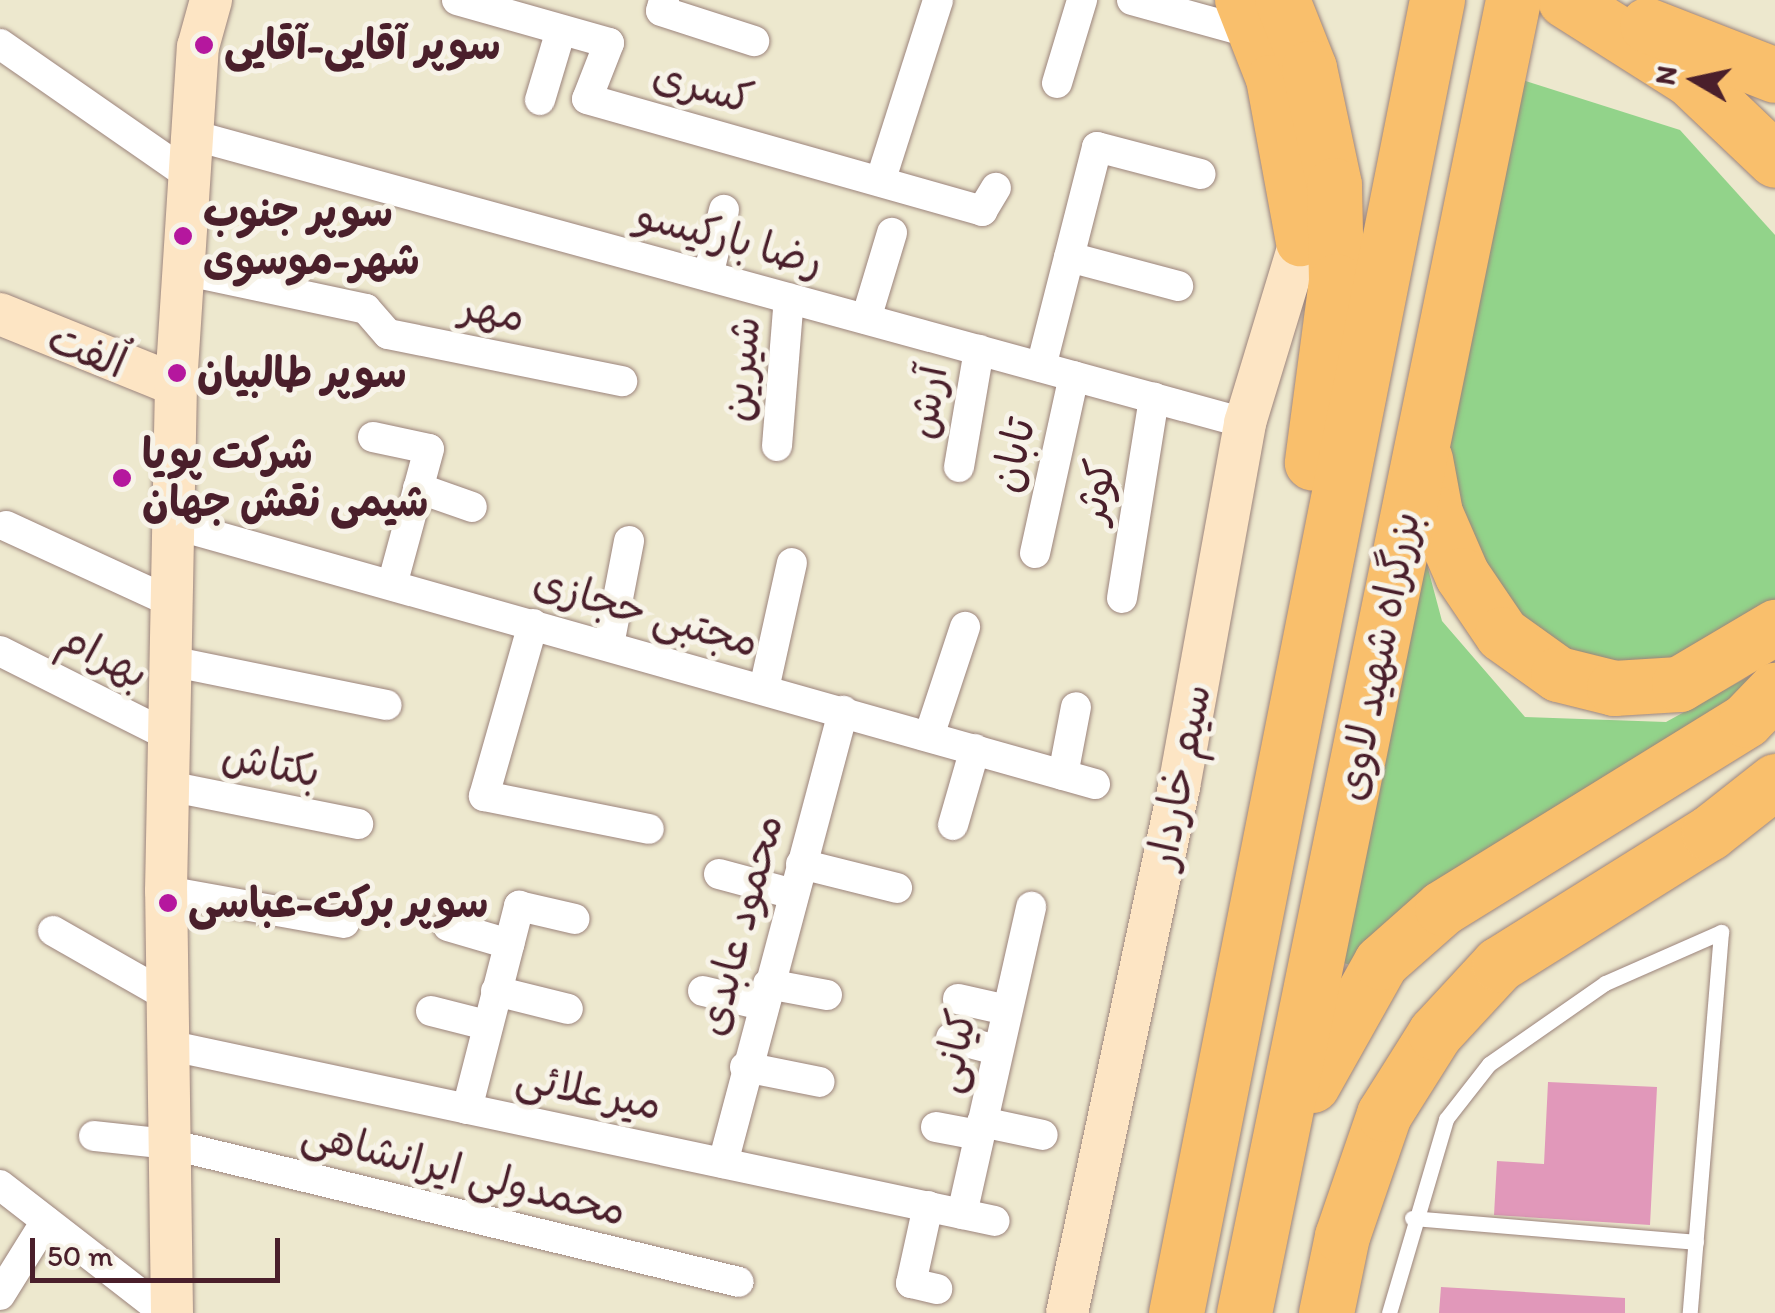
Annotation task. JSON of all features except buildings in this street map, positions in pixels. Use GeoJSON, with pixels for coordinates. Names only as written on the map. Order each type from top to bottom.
{"type":"FeatureCollection","features":[{"type":"Feature","properties":{"kind":"highway"},"geometry":{"type":"LineString","coordinates":[[1565,0],[1690,80],[1775,160]]}},
{"type":"Feature","properties":{"kind":"highway"},"geometry":{"type":"LineString","coordinates":[[1584,0],[1775,75]]}},
{"type":"Feature","properties":{"kind":"highway"},"geometry":{"type":"LineString","coordinates":[[1240,999],[1336,281],[1334,186],[1309,68],[1258,11]]}},
{"type":"Feature","properties":{"kind":"highway","name":"بزرگراه شهید لاوی"},"geometry":{"type":"LineString","coordinates":[[1176,1313],[1435,15]]}},
{"type":"Feature","properties":{"kind":"highway","name":"بزرگراه شهید لاوی"},"geometry":{"type":"LineString","coordinates":[[1244,1313],[1509,25]]}},
{"type":"Feature","properties":{"kind":"highway"},"geometry":{"type":"LineString","coordinates":[[1422,440],[1436,513],[1462,575],[1502,634],[1558,674],[1614,688],[1679,684],[1775,628]]}},
{"type":"Feature","properties":{"kind":"highway"},"geometry":{"type":"LineString","coordinates":[[1268,1200],[1312,1083],[1381,962],[1442,908],[1746,720],[1775,690]]}},
{"type":"Feature","properties":{"kind":"highway"},"geometry":{"type":"LineString","coordinates":[[1326,1313],[1342,1236],[1384,1114],[1435,1032],[1500,964],[1709,832],[1775,781]]}},
{"type":"Feature","properties":{"kind":"main road"},"geometry":{"type":"LineString","coordinates":[[1258,11],[1300,242]]}},
{"type":"Feature","properties":{"kind":"street"},"geometry":{"type":"LineString","coordinates":[[169,1313],[166,891],[176,385],[198,48],[212,0]]}},
{"type":"Feature","properties":{"kind":"street","name":"کسری"},"geometry":{"type":"LineString","coordinates":[[457,0],[609,43],[586,100],[882,179],[982,211],[996,188]]}},
{"type":"Feature","properties":{"kind":"street"},"geometry":{"type":"LineString","coordinates":[[664,0],[661,10],[754,40]]}},
{"type":"Feature","properties":{"kind":"street"},"geometry":{"type":"LineString","coordinates":[[882,179],[938,0]]}},
{"type":"Feature","properties":{"kind":"street"},"geometry":{"type":"LineString","coordinates":[[1057,83],[1082,0]]}},
{"type":"Feature","properties":{"kind":"street"},"geometry":{"type":"LineString","coordinates":[[1132,0],[1258,11]]}},
{"type":"Feature","properties":{"kind":"street"},"geometry":{"type":"LineString","coordinates":[[540,100],[561,30]]}},
{"type":"Feature","properties":{"kind":"street","name":"رضا بارکیسو"},"geometry":{"type":"LineString","coordinates":[[0,44],[191,156],[708,276],[1245,423]]}},
{"type":"Feature","properties":{"kind":"street"},"geometry":{"type":"LineString","coordinates":[[1040,367],[1097,147],[1201,174]]}},
{"type":"Feature","properties":{"kind":"street"},"geometry":{"type":"LineString","coordinates":[[708,276],[724,210]]}},
{"type":"Feature","properties":{"kind":"street"},"geometry":{"type":"LineString","coordinates":[[866,319],[892,233]]}},
{"type":"Feature","properties":{"kind":"street","name":"سیم خاردار"},"geometry":{"type":"LineString","coordinates":[[1066,1313],[1179,787],[1245,423],[1300,242]]}},
{"type":"Feature","properties":{"kind":"street"},"geometry":{"type":"LineString","coordinates":[[1069,257],[1178,286]]}},
{"type":"Feature","properties":{"kind":"street","name":"مهر"},"geometry":{"type":"LineString","coordinates":[[183,270],[366,309],[388,334],[622,381]]}},
{"type":"Feature","properties":{"kind":"street","name":"شیرین"},"geometry":{"type":"LineString","coordinates":[[777,446],[789,298]]}},
{"type":"Feature","properties":{"kind":"street","name":"اُلفت"},"geometry":{"type":"LineString","coordinates":[[0,314],[176,385]]}},
{"type":"Feature","properties":{"kind":"street","name":"آرش"},"geometry":{"type":"LineString","coordinates":[[959,468],[979,350]]}},
{"type":"Feature","properties":{"kind":"street","name":"تابان"},"geometry":{"type":"LineString","coordinates":[[1035,553],[1074,376]]}},
{"type":"Feature","properties":{"kind":"street","name":"کوثر"},"geometry":{"type":"LineString","coordinates":[[1122,598],[1154,398]]}},
{"type":"Feature","properties":{"kind":"street"},"geometry":{"type":"LineString","coordinates":[[373,436],[429,449],[392,585]]}},
{"type":"Feature","properties":{"kind":"street"},"geometry":{"type":"LineString","coordinates":[[418,488],[472,507]]}},
{"type":"Feature","properties":{"kind":"street","name":"مجتبی حجازی"},"geometry":{"type":"LineString","coordinates":[[173,524],[1095,784]]}},
{"type":"Feature","properties":{"kind":"street"},"geometry":{"type":"LineString","coordinates":[[6,526],[171,602]]}},
{"type":"Feature","properties":{"kind":"street"},"geometry":{"type":"LineString","coordinates":[[609,645],[629,541]]}},
{"type":"Feature","properties":{"kind":"street"},"geometry":{"type":"LineString","coordinates":[[764,689],[792,563]]}},
{"type":"Feature","properties":{"kind":"street"},"geometry":{"type":"LineString","coordinates":[[533,624],[484,796],[649,829]]}},
{"type":"Feature","properties":{"kind":"street"},"geometry":{"type":"LineString","coordinates":[[929,736],[965,627]]}},
{"type":"Feature","properties":{"kind":"street","name":"بهرام"},"geometry":{"type":"LineString","coordinates":[[0,651],[169,736]]}},
{"type":"Feature","properties":{"kind":"street"},"geometry":{"type":"LineString","coordinates":[[170,661],[387,705]]}},
{"type":"Feature","properties":{"kind":"street"},"geometry":{"type":"LineString","coordinates":[[1064,774],[1076,707]]}},
{"type":"Feature","properties":{"kind":"street","name":"محمود عابدی"},"geometry":{"type":"LineString","coordinates":[[723,1163],[745,1067],[844,711]]}},
{"type":"Feature","properties":{"kind":"street"},"geometry":{"type":"LineString","coordinates":[[953,825],[975,749]]}},
{"type":"Feature","properties":{"kind":"street","name":"بکتاش"},"geometry":{"type":"LineString","coordinates":[[168,786],[358,824]]}},
{"type":"Feature","properties":{"kind":"street"},"geometry":{"type":"LineString","coordinates":[[801,864],[896,888]]}},
{"type":"Feature","properties":{"kind":"street"},"geometry":{"type":"LineString","coordinates":[[719,874],[793,894]]}},
{"type":"Feature","properties":{"kind":"street"},"geometry":{"type":"LineString","coordinates":[[166,891],[344,923]]}},
{"type":"Feature","properties":{"kind":"street"},"geometry":{"type":"LineString","coordinates":[[467,1109],[519,906],[575,919]]}},
{"type":"Feature","properties":{"kind":"street","name":"کیانی"},"geometry":{"type":"LineString","coordinates":[[962,1214],[1031,907]]}},
{"type":"Feature","properties":{"kind":"street"},"geometry":{"type":"LineString","coordinates":[[448,926],[509,944]]}},
{"type":"Feature","properties":{"kind":"street"},"geometry":{"type":"LineString","coordinates":[[53,931],[167,996]]}},
{"type":"Feature","properties":{"kind":"street"},"geometry":{"type":"LineString","coordinates":[[496,991],[568,1009]]}},
{"type":"Feature","properties":{"kind":"street"},"geometry":{"type":"LineString","coordinates":[[702,992],[827,996]]}},
{"type":"Feature","properties":{"kind":"street"},"geometry":{"type":"LineString","coordinates":[[958,999],[1006,1010]]}},
{"type":"Feature","properties":{"kind":"street"},"geometry":{"type":"LineString","coordinates":[[431,1010],[486,1025]]}},
{"type":"Feature","properties":{"kind":"street"},"geometry":{"type":"LineString","coordinates":[[951,1038],[996,1050]]}},
{"type":"Feature","properties":{"kind":"street","name":"میرعلائی"},"geometry":{"type":"LineString","coordinates":[[166,1046],[994,1220]]}},
{"type":"Feature","properties":{"kind":"street"},"geometry":{"type":"LineString","coordinates":[[745,1067],[820,1082]]}},
{"type":"Feature","properties":{"kind":"street"},"geometry":{"type":"LineString","coordinates":[[936,1127],[1043,1135]]}},
{"type":"Feature","properties":{"kind":"street","name":"محمدولی ایرانشاهی"},"geometry":{"type":"LineString","coordinates":[[94,1136],[170,1144],[740,1282]]}},
{"type":"Feature","properties":{"kind":"street"},"geometry":{"type":"LineString","coordinates":[[0,1185],[169,1313]]}},
{"type":"Feature","properties":{"kind":"street"},"geometry":{"type":"LineString","coordinates":[[928,1206],[911,1283],[938,1289]]}},
{"type":"Feature","properties":{"kind":"street"},"geometry":{"type":"LineString","coordinates":[[0,1295],[46,1221]]}},
{"type":"Feature","properties":{"kind":"lane"},"geometry":{"type":"LineString","coordinates":[[1389,1313],[1412,1218],[1446,1119],[1489,1064],[1605,983],[1721,932],[1690,1313]]}},
{"type":"Feature","properties":{"kind":"lane"},"geometry":{"type":"LineString","coordinates":[[1412,1218],[1696,1242]]}},
{"type":"Feature","properties":{"kind":"green space"},"geometry":{"type":"Polygon","coordinates":[[[1516,78],[1680,130],[1775,235],[1775,602],[1693,667],[1550,655],[1475,576],[1438,456],[1516,78]]]}},
{"type":"Feature","properties":{"kind":"green space"},"geometry":{"type":"Polygon","coordinates":[[[1418,531],[1442,621],[1525,717],[1666,722],[1775,662],[1738,709],[1352,965],[1334,961],[1418,531]]]}},
{"type":"Feature","properties":{"kind":"place","name":"سوپر آقایی-آقایی"},"geometry":{"type":"Point","coordinates":[204,45]}},
{"type":"Feature","properties":{"kind":"place","name":"سوپر جنوب شهر-موسوی"},"geometry":{"type":"Point","coordinates":[183,236]}},
{"type":"Feature","properties":{"kind":"place","name":"سوپر طالبیان"},"geometry":{"type":"Point","coordinates":[177,373]}},
{"type":"Feature","properties":{"kind":"place","name":"شرکت پویا شیمی نقش جهان"},"geometry":{"type":"Point","coordinates":[122,478]}},
{"type":"Feature","properties":{"kind":"place","name":"سوپر برکت-عباسی"},"geometry":{"type":"Point","coordinates":[168,903]}}]}
